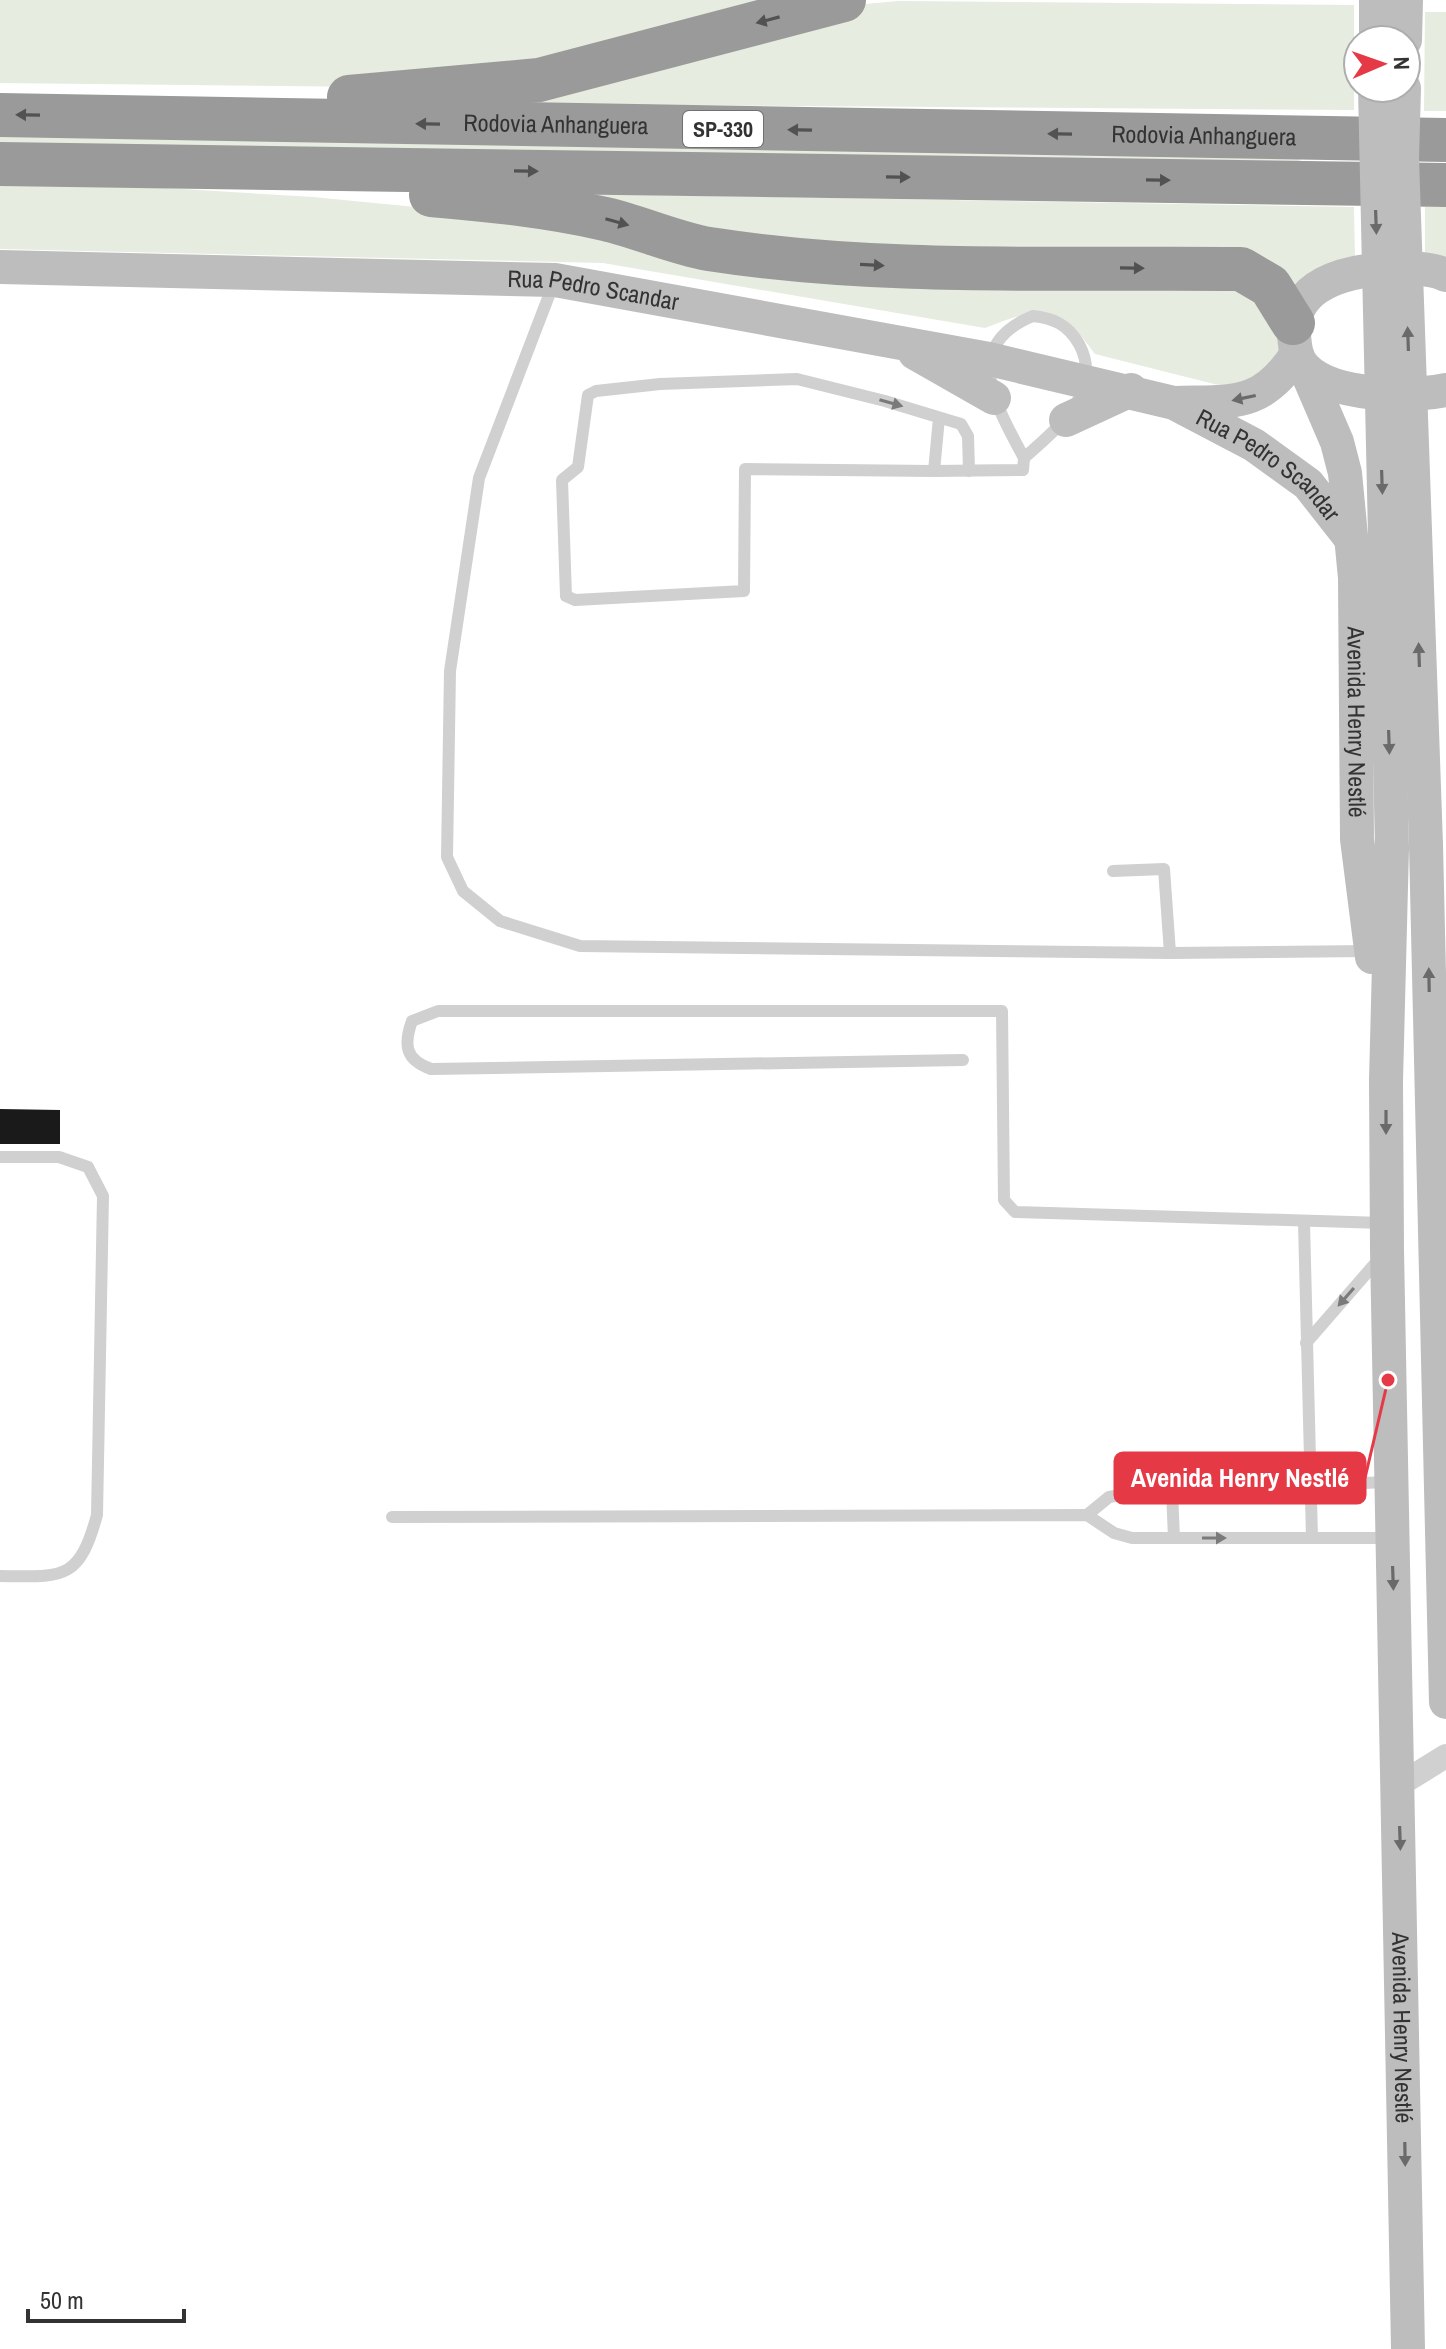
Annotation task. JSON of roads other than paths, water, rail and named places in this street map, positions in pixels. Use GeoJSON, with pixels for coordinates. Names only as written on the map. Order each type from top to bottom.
{"type":"FeatureCollection","features":[{"type":"Feature","properties":{"kind":"highway"},"geometry":{"type":"LineString","coordinates":[[79,116],[477,88],[539,80],[844,0]]}},
{"type":"Feature","properties":{"kind":"highway","name":"Rodovia Anhanguera"},"geometry":{"type":"LineString","coordinates":[[0,115],[1446,140]]}},
{"type":"Feature","properties":{"kind":"highway","name":"Rodovia Anhanguera"},"geometry":{"type":"LineString","coordinates":[[0,164],[1446,185]]}},
{"type":"Feature","properties":{"kind":"highway"},"geometry":{"type":"LineString","coordinates":[[122,165],[551,209],[606,219],[706,249],[803,260],[880,265],[1241,269],[1270,286],[1298,349]]}},
{"type":"Feature","properties":{"kind":"street"},"geometry":{"type":"LineString","coordinates":[[1376,0],[1376,24]]}},
{"type":"Feature","properties":{"kind":"street"},"geometry":{"type":"LineString","coordinates":[[1405,24],[1406,0]]}},
{"type":"Feature","properties":{"kind":"street","name":"Avenida Henry Nestlé"},"geometry":{"type":"LineString","coordinates":[[1375,104],[1392,848],[1386,1081],[1386,1237],[1408,2349]]}},
{"type":"Feature","properties":{"kind":"street"},"geometry":{"type":"LineString","coordinates":[[1404,104],[1402,159],[1426,845],[1446,1702]]}},
{"type":"Feature","properties":{"kind":"street","name":"Rua Pedro Scandar"},"geometry":{"type":"LineString","coordinates":[[0,267],[555,280],[890,339],[1085,379],[1174,403],[1254,445],[1308,484],[1352,540]]}},
{"type":"Feature","properties":{"kind":"street","name":"Rua Pedro Scandar"},"geometry":{"type":"LineString","coordinates":[[1174,403],[1228,401],[1257,396],[1281,378],[1298,349],[1306,299],[1319,285],[1336,276],[1404,268],[1446,275]]}},
{"type":"Feature","properties":{"kind":"street"},"geometry":{"type":"LineString","coordinates":[[890,339],[994,398]]}},
{"type":"Feature","properties":{"kind":"street"},"geometry":{"type":"LineString","coordinates":[[1298,349],[1362,392],[1401,395],[1446,390]]}},
{"type":"Feature","properties":{"kind":"street","name":"Avenida Henry Nestlé"},"geometry":{"type":"LineString","coordinates":[[1298,349],[1337,442],[1345,473],[1352,540],[1357,839],[1386,1081]]}},
{"type":"Feature","properties":{"kind":"street"},"geometry":{"type":"LineString","coordinates":[[1066,420],[1131,390]]}},
{"type":"Feature","properties":{"kind":"street"},"geometry":{"type":"LineString","coordinates":[[1435,1222],[1446,1038]]}},
{"type":"Feature","properties":{"kind":"street"},"geometry":{"type":"LineString","coordinates":[[1399,1785],[1446,1756]]}},
{"type":"Feature","properties":{"kind":"lane"},"geometry":{"type":"LineString","coordinates":[[555,280],[479,478],[468,542],[450,671],[447,857],[463,891],[500,921],[580,946],[1170,953],[1371,951]]}},
{"type":"Feature","properties":{"kind":"lane"},"geometry":{"type":"LineString","coordinates":[[969,471],[966,428],[797,379],[660,384],[588,395],[578,467],[562,480],[566,596],[575,600],[744,591],[745,469],[934,471],[969,471],[1023,470],[1024,458],[994,398],[989,359],[994,342],[1015,324],[1033,316],[1063,324],[1075,337],[1084,353],[1085,379],[1066,420],[1024,458]]}},
{"type":"Feature","properties":{"kind":"lane"},"geometry":{"type":"LineString","coordinates":[[934,471],[939,418]]}},
{"type":"Feature","properties":{"kind":"lane"},"geometry":{"type":"LineString","coordinates":[[1113,871],[1164,869],[1170,953]]}},
{"type":"Feature","properties":{"kind":"lane"},"geometry":{"type":"LineString","coordinates":[[963,1060],[431,1069],[416,1063],[407,1052],[406,1037],[412,1021],[438,1011],[1002,1011],[1004,1200],[1008,1207],[1027,1214],[1304,1223],[1386,1237],[1306,1343]]}},
{"type":"Feature","properties":{"kind":"lane"},"geometry":{"type":"LineString","coordinates":[[0,1157],[59,1157],[88,1167],[103,1196],[97,1515],[87,1551],[68,1570],[44,1576],[0,1576]]}},
{"type":"Feature","properties":{"kind":"lane"},"geometry":{"type":"LineString","coordinates":[[1304,1223],[1312,1538]]}},
{"type":"Feature","properties":{"kind":"lane"},"geometry":{"type":"LineString","coordinates":[[1087,1515],[1109,1497],[1172,1491],[1391,1482]]}},
{"type":"Feature","properties":{"kind":"lane"},"geometry":{"type":"LineString","coordinates":[[1172,1491],[1174,1538]]}},
{"type":"Feature","properties":{"kind":"lane"},"geometry":{"type":"LineString","coordinates":[[392,1517],[1087,1515],[1114,1533],[1132,1538],[1392,1538]]}},
{"type":"Feature","properties":{"kind":"place","name":"Avenida Henry Nestlé"},"geometry":{"type":"Point","coordinates":[1388,1380]}}]}
